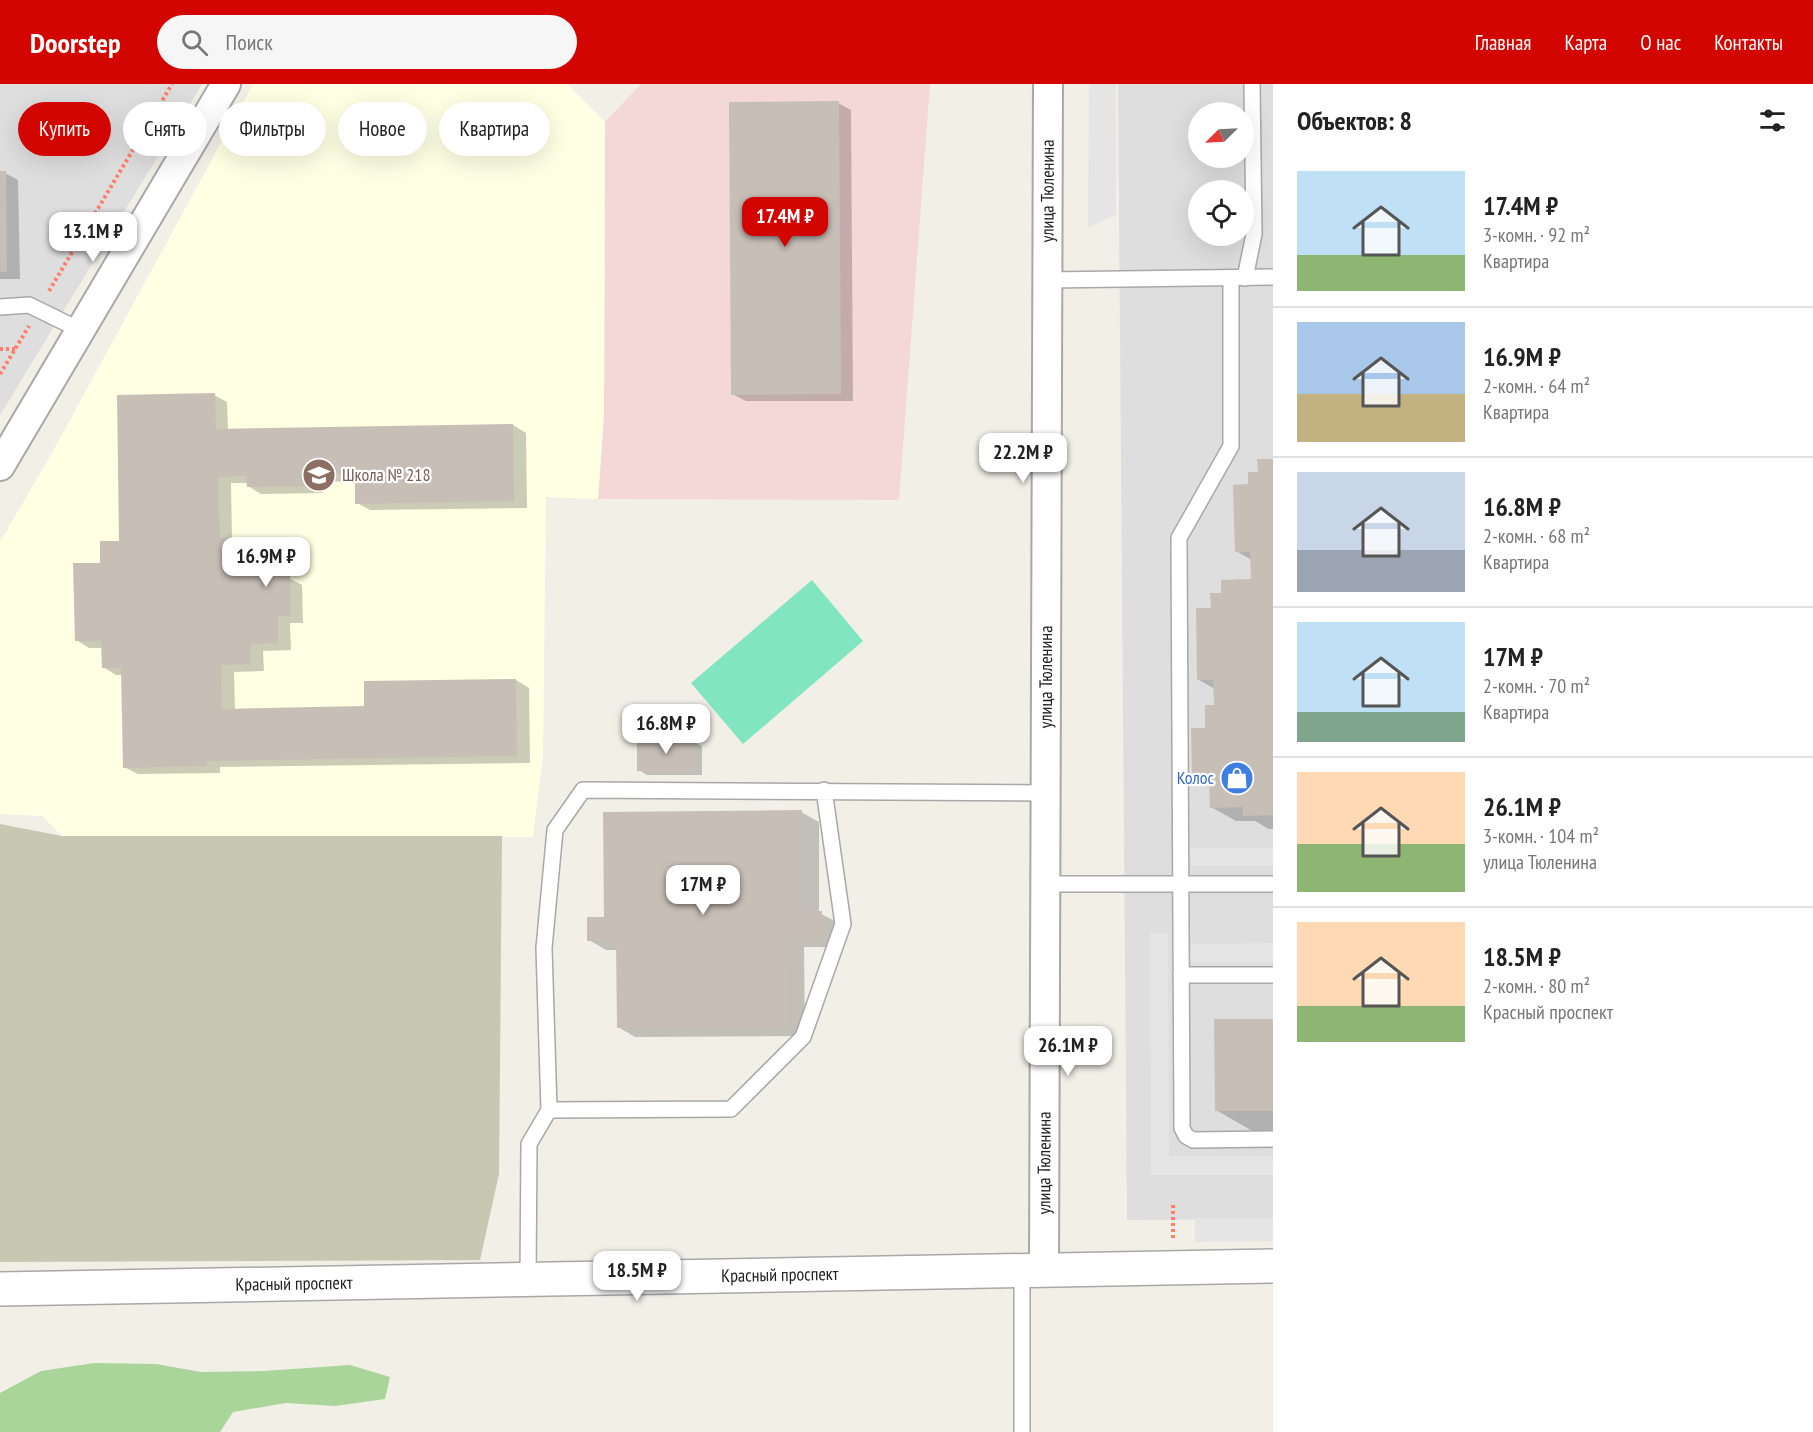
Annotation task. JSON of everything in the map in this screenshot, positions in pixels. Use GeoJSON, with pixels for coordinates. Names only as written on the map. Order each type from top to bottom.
{"type":"FeatureCollection","features":[{"type":"Feature","properties":{"kind":"street"},"geometry":{"type":"LineString","coordinates":[[0,465],[226,84]]}},
{"type":"Feature","properties":{"kind":"street","name":"улица Тюленина"},"geometry":{"type":"LineString","coordinates":[[1033,1269],[1045,884],[1048,84]]}},
{"type":"Feature","properties":{"kind":"street","name":"Красный проспект"},"geometry":{"type":"LineString","coordinates":[[0,1289],[1273,1266]]}},
{"type":"Feature","properties":{"kind":"lane"},"geometry":{"type":"LineString","coordinates":[[1252,84],[1254,234],[1238,278],[1231,446],[1179,538],[1182,1123],[1186,1136],[1193,1140],[1273,1139]]}},
{"type":"Feature","properties":{"kind":"lane"},"geometry":{"type":"LineString","coordinates":[[1047,280],[1273,277]]}},
{"type":"Feature","properties":{"kind":"lane"},"geometry":{"type":"LineString","coordinates":[[0,307],[29,304],[80,330]]}},
{"type":"Feature","properties":{"kind":"lane"},"geometry":{"type":"LineString","coordinates":[[528,1279],[529,1143],[549,1110],[544,948],[555,830],[583,790],[1045,793]]}},
{"type":"Feature","properties":{"kind":"lane"},"geometry":{"type":"LineString","coordinates":[[549,1110],[731,1109],[803,1037],[843,924],[824,790]]}},
{"type":"Feature","properties":{"kind":"lane"},"geometry":{"type":"LineString","coordinates":[[1045,884],[1273,884]]}},
{"type":"Feature","properties":{"kind":"lane"},"geometry":{"type":"LineString","coordinates":[[1181,975],[1273,975]]}},
{"type":"Feature","properties":{"kind":"lane"},"geometry":{"type":"LineString","coordinates":[[1022,1432],[1033,1269]]}},
{"type":"Feature","properties":{"kind":"path"},"geometry":{"type":"LineString","coordinates":[[0,374],[172,84]]}},
{"type":"Feature","properties":{"kind":"path"},"geometry":{"type":"LineString","coordinates":[[0,349],[15,349]]}},
{"type":"Feature","properties":{"kind":"path"},"geometry":{"type":"LineString","coordinates":[[1173,1205],[1173,1244]]}},
{"type":"Feature","properties":{"kind":"shaded area"},"geometry":{"type":"Polygon","coordinates":[[[0,84],[202,84],[191,102],[123,102],[123,156],[158,156],[0,415],[0,84]]]}},
{"type":"Feature","properties":{"kind":"shaded area","name":"Школа № 218"},"geometry":{"type":"Polygon","coordinates":[[[253,84],[567,84],[605,122],[604,413],[598,499],[546,497],[543,756],[533,837],[62,836],[42,816],[0,814],[0,542],[52,453],[219,146],[219,156],[326,156],[326,102],[243,102],[253,84]]]}},
{"type":"Feature","properties":{"kind":"shaded area"},"geometry":{"type":"Polygon","coordinates":[[[641,84],[930,84],[899,500],[598,499],[604,413],[605,122],[641,84]]]}},
{"type":"Feature","properties":{"kind":"shaded area"},"geometry":{"type":"Polygon","coordinates":[[[1089,84],[1116,84],[1116,215],[1088,227],[1089,84]]]}},
{"type":"Feature","properties":{"kind":"shaded area"},"geometry":{"type":"Polygon","coordinates":[[[1118,84],[1273,84],[1273,1219],[1127,1220],[1118,84]]]}},
{"type":"Feature","properties":{"kind":"shaded area"},"geometry":{"type":"Polygon","coordinates":[[[0,824],[62,836],[502,836],[499,1174],[480,1260],[0,1262],[0,824]]]}},
{"type":"Feature","properties":{"kind":"shaded area"},"geometry":{"type":"Polygon","coordinates":[[[1190,848],[1273,848],[1273,866],[1191,866],[1190,848]]]}},
{"type":"Feature","properties":{"kind":"shaded area"},"geometry":{"type":"Polygon","coordinates":[[[1150,933],[1168,933],[1169,1156],[1273,1156],[1273,1175],[1151,1175],[1150,933]]]}},
{"type":"Feature","properties":{"kind":"shaded area"},"geometry":{"type":"Polygon","coordinates":[[[1273,943],[1273,962],[1191,962],[1191,944],[1273,943]]]}},
{"type":"Feature","properties":{"kind":"shaded area"},"geometry":{"type":"Polygon","coordinates":[[[1195,1218],[1273,1218],[1273,1241],[1195,1242],[1195,1218]]]}},
{"type":"Feature","properties":{"kind":"green space"},"geometry":{"type":"Polygon","coordinates":[[[812,580],[863,641],[743,744],[691,683],[812,580]]]}},
{"type":"Feature","properties":{"kind":"green space"},"geometry":{"type":"Polygon","coordinates":[[[94,1363],[156,1364],[201,1372],[264,1371],[350,1365],[390,1377],[385,1399],[335,1406],[286,1403],[233,1412],[220,1432],[0,1432],[0,1393],[41,1371],[94,1363]]]}},
{"type":"Feature","properties":{"kind":"building"},"geometry":{"type":"Polygon","coordinates":[[[839,101],[841,394],[731,395],[729,102],[839,101]]]}},
{"type":"Feature","properties":{"kind":"building"},"geometry":{"type":"Polygon","coordinates":[[[0,171],[6,171],[7,272],[0,272],[0,171]]]}},
{"type":"Feature","properties":{"kind":"building"},"geometry":{"type":"Polygon","coordinates":[[[215,393],[216,429],[513,424],[514,501],[355,504],[355,474],[310,475],[310,486],[247,487],[246,476],[218,477],[220,538],[249,537],[250,556],[276,556],[277,576],[290,576],[291,616],[278,616],[278,643],[251,644],[251,664],[221,665],[222,709],[364,706],[364,681],[516,679],[517,756],[207,761],[207,766],[123,768],[121,668],[102,668],[101,641],[75,641],[73,563],[100,563],[100,541],[119,541],[117,395],[215,393]]]}},
{"type":"Feature","properties":{"kind":"building"},"geometry":{"type":"Polygon","coordinates":[[[1257,459],[1273,459],[1273,815],[1243,816],[1243,807],[1210,808],[1209,776],[1192,776],[1191,728],[1205,728],[1205,705],[1214,705],[1213,680],[1197,680],[1196,608],[1211,608],[1210,593],[1221,593],[1221,580],[1251,579],[1250,552],[1235,552],[1233,485],[1248,484],[1248,472],[1258,472],[1257,459]]]}},
{"type":"Feature","properties":{"kind":"building"},"geometry":{"type":"Polygon","coordinates":[[[637,740],[694,740],[694,771],[637,771],[637,740]]]}},
{"type":"Feature","properties":{"kind":"building"},"geometry":{"type":"Polygon","coordinates":[[[802,810],[802,911],[822,911],[822,938],[787,938],[788,1027],[617,1028],[616,941],[587,941],[587,917],[604,917],[603,812],[802,810]]]}},
{"type":"Feature","properties":{"kind":"building"},"geometry":{"type":"Polygon","coordinates":[[[1214,1019],[1273,1019],[1273,1111],[1215,1111],[1214,1019]]]}},
{"type":"Feature","properties":{"kind":"place","name":"Школа № 218"},"geometry":{"type":"Point","coordinates":[319,475]}},
{"type":"Feature","properties":{"kind":"place","name":"Колос"},"geometry":{"type":"Point","coordinates":[1237,778]}}]}
